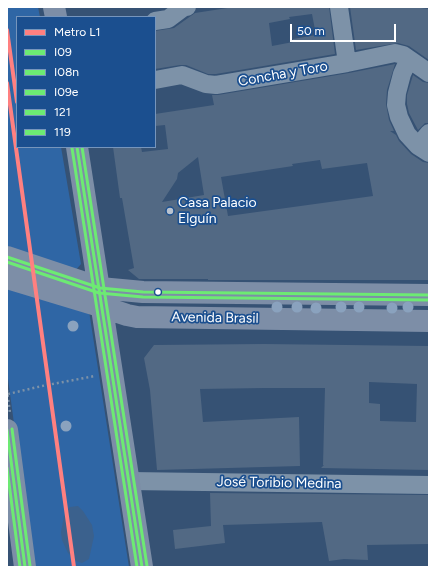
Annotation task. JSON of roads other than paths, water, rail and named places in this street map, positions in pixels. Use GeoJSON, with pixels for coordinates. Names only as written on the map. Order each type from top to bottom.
{"type":"FeatureCollection","features":[{"type":"Feature","properties":{"kind":"main road"},"geometry":{"type":"LineString","coordinates":[[77,148],[142,567]]}},
{"type":"Feature","properties":{"kind":"main road","name":"Avenida Brasil"},"geometry":{"type":"LineString","coordinates":[[7,257],[101,297],[127,315],[152,318],[429,321]]}},
{"type":"Feature","properties":{"kind":"main road","name":"Avenida Brasil"},"geometry":{"type":"LineString","coordinates":[[7,278],[101,297],[157,293],[429,295]]}},
{"type":"Feature","properties":{"kind":"main road"},"geometry":{"type":"LineString","coordinates":[[8,440],[25,567]]}},
{"type":"Feature","properties":{"kind":"street"},"geometry":{"type":"LineString","coordinates":[[156,21],[168,19],[187,7]]}},
{"type":"Feature","properties":{"kind":"street"},"geometry":{"type":"LineString","coordinates":[[339,7],[347,63]]}},
{"type":"Feature","properties":{"kind":"street","name":"Concha y Toro"},"geometry":{"type":"LineString","coordinates":[[156,80],[182,75],[206,84],[216,85],[347,63],[395,53],[399,53],[429,73]]}},
{"type":"Feature","properties":{"kind":"street"},"geometry":{"type":"LineString","coordinates":[[409,59],[398,86],[396,105],[399,117],[407,134],[425,144]]}},
{"type":"Feature","properties":{"kind":"street","name":"José Toribio Medina"},"geometry":{"type":"LineString","coordinates":[[129,481],[429,485]]}},
{"type":"Feature","properties":{"kind":"metro line","name":"L1"},"geometry":{"type":"LineString","coordinates":[[7,30],[16,95]]}},
{"type":"Feature","properties":{"kind":"metro line","name":"L1"},"geometry":{"type":"LineString","coordinates":[[7,83],[74,567]]}},
{"type":"Feature","properties":{"kind":"place","name":"Casa Palacio Elguín"},"geometry":{"type":"Point","coordinates":[170,211]}}]}
